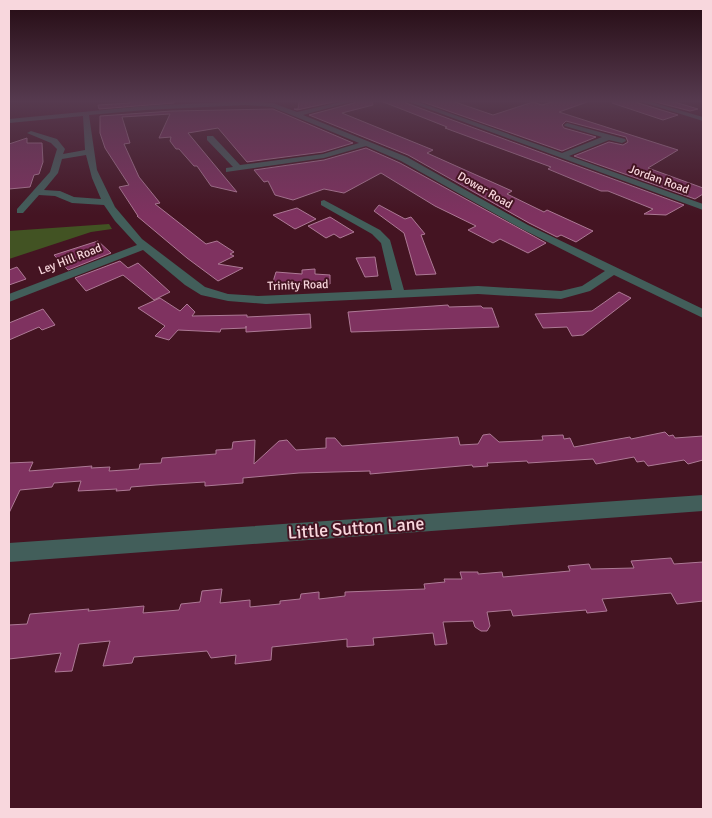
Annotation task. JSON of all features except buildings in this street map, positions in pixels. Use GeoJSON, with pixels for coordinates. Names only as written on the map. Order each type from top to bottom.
{"type":"FeatureCollection","features":[{"type":"Feature","properties":{"kind":"street"},"geometry":{"type":"LineString","coordinates":[[20,212],[54,173],[61,149],[54,141],[49,139]]}},
{"type":"Feature","properties":{"kind":"street","name":"Trinity Road"},"geometry":{"type":"LineString","coordinates":[[89,139],[96,178],[120,224],[142,246],[204,291],[232,299],[266,300],[478,290],[561,295],[586,289],[612,270]]}},
{"type":"Feature","properties":{"kind":"street"},"geometry":{"type":"LineString","coordinates":[[206,139],[238,168]]}},
{"type":"Feature","properties":{"kind":"street","name":"Dower Road"},"geometry":{"type":"LineString","coordinates":[[359,139],[410,162],[526,227],[703,314]]}},
{"type":"Feature","properties":{"kind":"street","name":"Jordan Road"},"geometry":{"type":"LineString","coordinates":[[516,139],[703,207]]}},
{"type":"Feature","properties":{"kind":"street"},"geometry":{"type":"LineString","coordinates":[[563,156],[604,139]]}},
{"type":"Feature","properties":{"kind":"street"},"geometry":{"type":"LineString","coordinates":[[617,139],[622,141]]}},
{"type":"Feature","properties":{"kind":"street"},"geometry":{"type":"LineString","coordinates":[[229,170],[324,156],[368,143]]}},
{"type":"Feature","properties":{"kind":"street"},"geometry":{"type":"LineString","coordinates":[[59,157],[90,152]]}},
{"type":"Feature","properties":{"kind":"street"},"geometry":{"type":"LineString","coordinates":[[39,192],[57,193],[72,200],[108,202]]}},
{"type":"Feature","properties":{"kind":"street"},"geometry":{"type":"LineString","coordinates":[[324,203],[376,232],[386,242],[399,295]]}},
{"type":"Feature","properties":{"kind":"street","name":"Ley Hill Road"},"geometry":{"type":"LineString","coordinates":[[9,298],[142,246]]}},
{"type":"Feature","properties":{"kind":"street","name":"Little Sutton Lane"},"geometry":{"type":"LineString","coordinates":[[9,554],[703,503]]}},
{"type":"Feature","properties":{"kind":"green space"},"geometry":{"type":"Polygon","coordinates":[[[109,224],[112,229],[91,232],[9,259],[9,231],[109,224]]]}}]}
